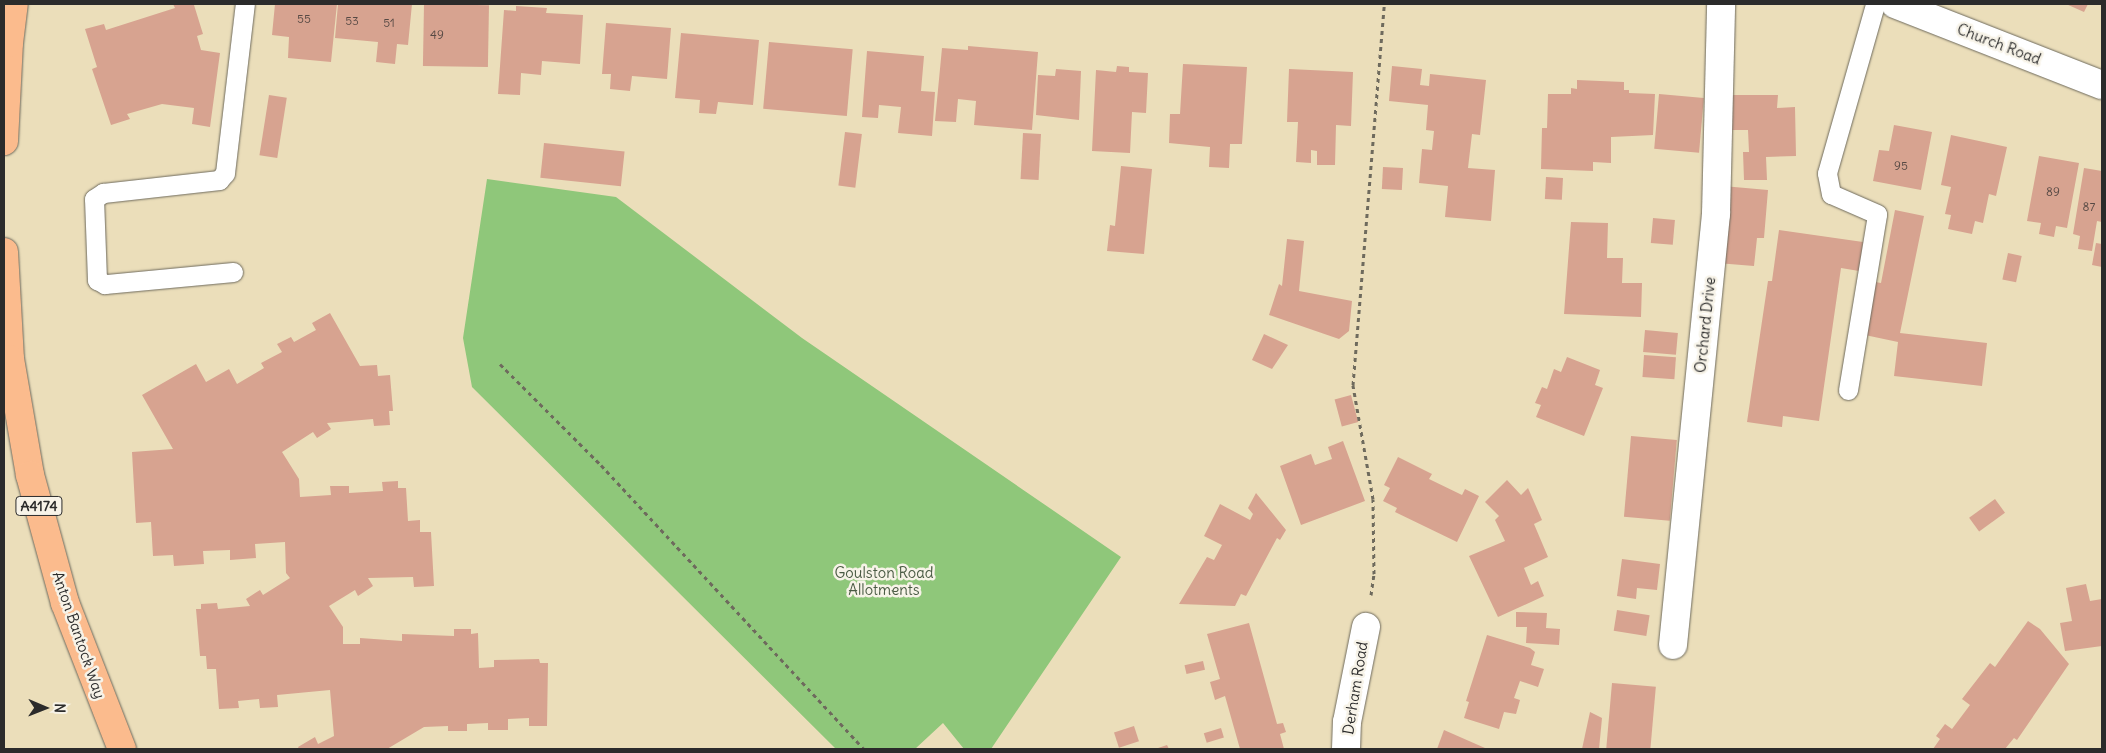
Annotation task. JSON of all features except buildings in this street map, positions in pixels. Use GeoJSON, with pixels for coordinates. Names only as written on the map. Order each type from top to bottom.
{"type":"FeatureCollection","features":[{"type":"Feature","properties":{"kind":"highway"},"geometry":{"type":"LineString","coordinates":[[4,141],[9,42],[14,4]]}},
{"type":"Feature","properties":{"kind":"highway","name":"Anton Bantock Way"},"geometry":{"type":"LineString","coordinates":[[4,252],[10,359],[30,475],[65,603],[122,749]]}},
{"type":"Feature","properties":{"kind":"street","name":"Orchard Drive"},"geometry":{"type":"LineString","coordinates":[[1672,645],[1716,214],[1721,4]]}},
{"type":"Feature","properties":{"kind":"street","name":"Church Road"},"geometry":{"type":"LineString","coordinates":[[1895,4],[2102,85]]}},
{"type":"Feature","properties":{"kind":"street","name":"Derham Road"},"geometry":{"type":"LineString","coordinates":[[1346,749],[1347,722],[1366,627]]}},
{"type":"Feature","properties":{"kind":"lane"},"geometry":{"type":"LineString","coordinates":[[233,272],[105,284],[96,280],[94,199],[103,193],[219,180],[225,173],[245,4]]}},
{"type":"Feature","properties":{"kind":"lane"},"geometry":{"type":"LineString","coordinates":[[1848,390],[1878,214],[1831,194],[1827,174],[1875,4]]}},
{"type":"Feature","properties":{"kind":"path"},"geometry":{"type":"LineString","coordinates":[[1366,627],[1374,574],[1373,499],[1353,385],[1384,4]]}},
{"type":"Feature","properties":{"kind":"path"},"geometry":{"type":"LineString","coordinates":[[500,364],[601,465],[864,749]]}},
{"type":"Feature","properties":{"kind":"green space","name":"Goulston Road Allotments"},"geometry":{"type":"Polygon","coordinates":[[[487,179],[616,197],[802,338],[1121,557],[991,749],[964,749],[943,723],[915,749],[836,749],[472,387],[463,338],[487,179]]]}}]}
